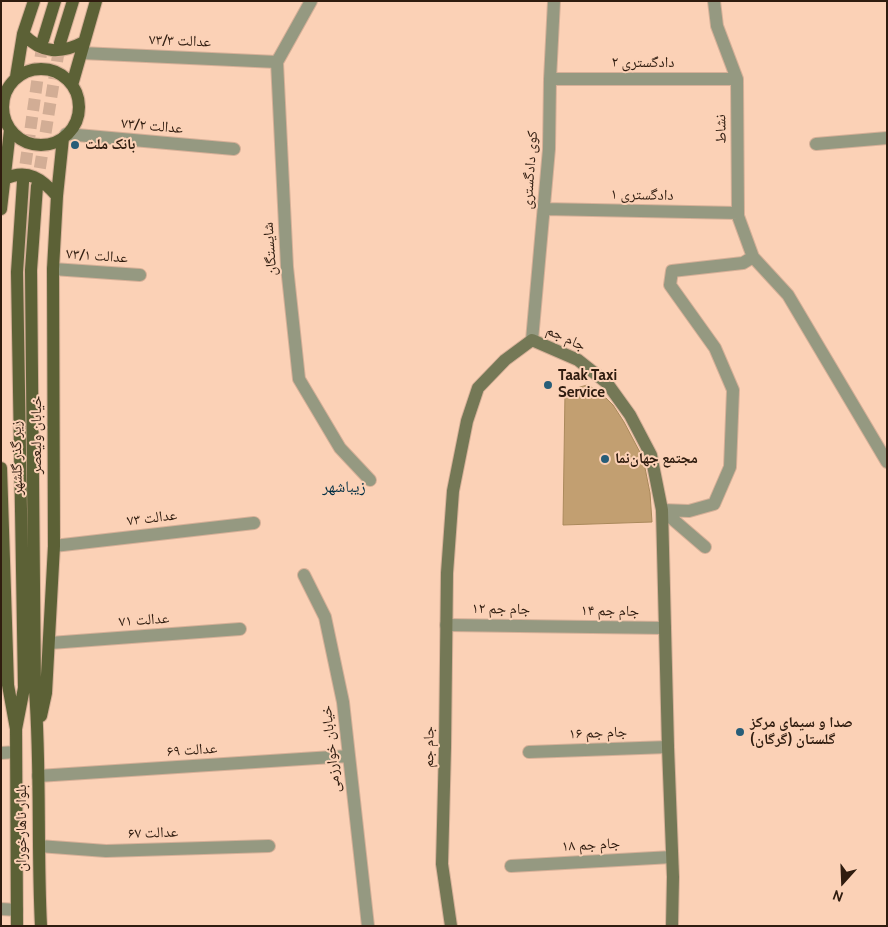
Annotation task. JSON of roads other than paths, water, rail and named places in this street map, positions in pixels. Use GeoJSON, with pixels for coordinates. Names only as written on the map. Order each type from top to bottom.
{"type":"FeatureCollection","features":[{"type":"Feature","properties":{"kind":"main road"},"geometry":{"type":"LineString","coordinates":[[16,78],[24,34],[34,1]]}},
{"type":"Feature","properties":{"kind":"main road"},"geometry":{"type":"LineString","coordinates":[[43,40],[55,1]]}},
{"type":"Feature","properties":{"kind":"main road"},"geometry":{"type":"LineString","coordinates":[[60,42],[73,1]]}},
{"type":"Feature","properties":{"kind":"main road"},"geometry":{"type":"LineString","coordinates":[[72,85],[96,1]]}},
{"type":"Feature","properties":{"kind":"main road"},"geometry":{"type":"LineString","coordinates":[[24,34],[32,43],[45,49],[65,50],[83,48]]}},
{"type":"Feature","properties":{"kind":"main road"},"geometry":{"type":"LineString","coordinates":[[1,208],[5,124],[2,111],[3,93],[16,78],[30,70],[45,68],[60,74],[72,85],[78,98],[79,113],[73,127],[65,136],[52,143],[41,145],[29,143],[19,138],[5,124]]}},
{"type":"Feature","properties":{"kind":"main road","name":"خیابان ولیعصر"},"geometry":{"type":"LineString","coordinates":[[38,731],[46,692],[50,643],[54,546],[52,269],[57,196],[65,136]]}},
{"type":"Feature","properties":{"kind":"main road"},"geometry":{"type":"LineString","coordinates":[[3,184],[13,175],[31,175],[44,182],[57,196]]}},
{"type":"Feature","properties":{"kind":"main road","name":"زیر گذر گلشهر"},"geometry":{"type":"LineString","coordinates":[[16,729],[24,688],[17,272],[23,182]]}},
{"type":"Feature","properties":{"kind":"main road","name":"زیر گذر گلشهر"},"geometry":{"type":"LineString","coordinates":[[37,186],[31,280],[35,690],[38,731]]}},
{"type":"Feature","properties":{"kind":"main road"},"geometry":{"type":"LineString","coordinates":[[1,468],[2,568],[8,685],[16,729]]}},
{"type":"Feature","properties":{"kind":"main road","name":"بلوار ناهارخوران"},"geometry":{"type":"LineString","coordinates":[[16,729],[17,926]]}},
{"type":"Feature","properties":{"kind":"main road","name":"بلوار ناهارخوران"},"geometry":{"type":"LineString","coordinates":[[38,731],[41,926]]}},
{"type":"Feature","properties":{"kind":"main road"},"geometry":{"type":"LineString","coordinates":[[16,877],[39,877]]}},
{"type":"Feature","properties":{"kind":"street"},"geometry":{"type":"LineString","coordinates":[[277,62],[311,1]]}},
{"type":"Feature","properties":{"kind":"street","name":"کوی دادگستری"},"geometry":{"type":"LineString","coordinates":[[532,340],[549,149],[554,1]]}},
{"type":"Feature","properties":{"kind":"street","name":"نشاط"},"geometry":{"type":"LineString","coordinates":[[714,1],[717,26],[737,79],[738,213],[753,257]]}},
{"type":"Feature","properties":{"kind":"street","name":"۷۳/۳ عدالت"},"geometry":{"type":"LineString","coordinates":[[83,48],[277,62]]}},
{"type":"Feature","properties":{"kind":"street","name":"شایستگان"},"geometry":{"type":"LineString","coordinates":[[277,62],[287,267],[299,379],[340,448],[370,480]]}},
{"type":"Feature","properties":{"kind":"street","name":"دادگستری ۲"},"geometry":{"type":"LineString","coordinates":[[550,79],[737,79]]}},
{"type":"Feature","properties":{"kind":"street","name":"عدالت ۷۳/۲"},"geometry":{"type":"LineString","coordinates":[[65,136],[234,149]]}},
{"type":"Feature","properties":{"kind":"street"},"geometry":{"type":"LineString","coordinates":[[816,144],[887,138]]}},
{"type":"Feature","properties":{"kind":"street","name":"دادگستری ۱"},"geometry":{"type":"LineString","coordinates":[[544,210],[738,213]]}},
{"type":"Feature","properties":{"kind":"street"},"geometry":{"type":"LineString","coordinates":[[662,510],[689,512],[714,504],[730,467],[733,390],[715,348],[670,285],[672,271],[743,263],[753,257],[788,295],[887,462]]}},
{"type":"Feature","properties":{"kind":"street","name":"عدالت ۷۳/۱"},"geometry":{"type":"LineString","coordinates":[[52,269],[140,275]]}},
{"type":"Feature","properties":{"kind":"street","name":"جام جم"},"geometry":{"type":"LineString","coordinates":[[451,926],[442,864],[446,573],[453,491],[467,421],[478,388],[505,360],[532,340],[578,360],[607,384],[630,415],[651,455],[662,510],[672,857],[672,926]]}},
{"type":"Feature","properties":{"kind":"street"},"geometry":{"type":"LineString","coordinates":[[662,510],[705,547]]}},
{"type":"Feature","properties":{"kind":"street","name":"عدالت ۷۳"},"geometry":{"type":"LineString","coordinates":[[54,546],[254,523]]}},
{"type":"Feature","properties":{"kind":"street","name":"خیابان خوارزمی"},"geometry":{"type":"LineString","coordinates":[[304,575],[325,617],[343,702],[368,926]]}},
{"type":"Feature","properties":{"kind":"street","name":"۱۲ جام جم"},"geometry":{"type":"LineString","coordinates":[[446,625],[556,626]]}},
{"type":"Feature","properties":{"kind":"street","name":"۱۴ جام جم"},"geometry":{"type":"LineString","coordinates":[[556,626],[665,628]]}},
{"type":"Feature","properties":{"kind":"street","name":"عدالت ۷۱"},"geometry":{"type":"LineString","coordinates":[[50,643],[240,629]]}},
{"type":"Feature","properties":{"kind":"street","name":"۱۶ جام جم"},"geometry":{"type":"LineString","coordinates":[[529,752],[668,747]]}},
{"type":"Feature","properties":{"kind":"street"},"geometry":{"type":"LineString","coordinates":[[1,752],[16,752]]}},
{"type":"Feature","properties":{"kind":"street","name":"عدالت ۶۹"},"geometry":{"type":"LineString","coordinates":[[38,776],[348,756]]}},
{"type":"Feature","properties":{"kind":"street","name":"عدالت ۶۷"},"geometry":{"type":"LineString","coordinates":[[39,846],[106,851],[269,846]]}},
{"type":"Feature","properties":{"kind":"street","name":"۱۸ جام جم"},"geometry":{"type":"LineString","coordinates":[[511,866],[672,857]]}},
{"type":"Feature","properties":{"kind":"street"},"geometry":{"type":"LineString","coordinates":[[1,909],[17,910]]}},
{"type":"Feature","properties":{"kind":"tunnel"},"geometry":{"type":"LineString","coordinates":[[23,182],[43,40]]}},
{"type":"Feature","properties":{"kind":"tunnel"},"geometry":{"type":"LineString","coordinates":[[37,186],[60,43]]}},
{"type":"Feature","properties":{"kind":"place","name":"بانک ملت"},"geometry":{"type":"Point","coordinates":[75,145]}},
{"type":"Feature","properties":{"kind":"place","name":"Taak Taxi Service"},"geometry":{"type":"Point","coordinates":[548,385]}},
{"type":"Feature","properties":{"kind":"place","name":"مجتمع جهان‌نما"},"geometry":{"type":"Point","coordinates":[605,459]}},
{"type":"Feature","properties":{"kind":"place","name":"صدا و سیمای مرکز گلستان (گرگان)"},"geometry":{"type":"Point","coordinates":[740,732]}},
{"type":"Feature","properties":{"kind":"district","name":"زیباشهر"},"geometry":{"type":"Point","coordinates":[344,487]}}]}
